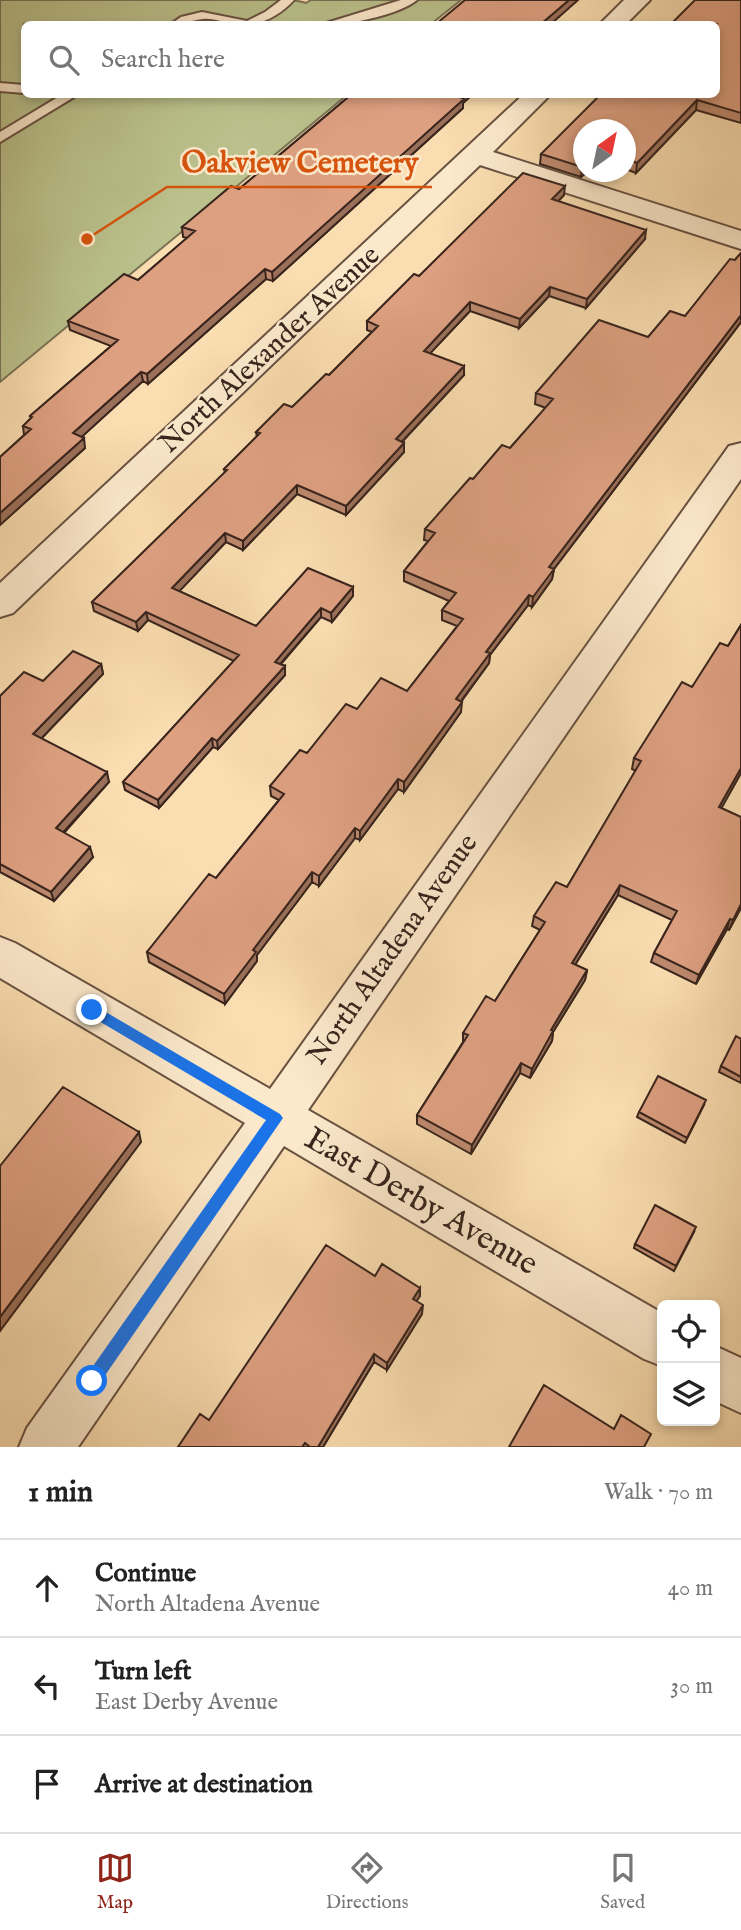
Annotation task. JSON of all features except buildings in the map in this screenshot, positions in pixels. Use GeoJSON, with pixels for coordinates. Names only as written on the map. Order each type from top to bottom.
{"type":"FeatureCollection","features":[{"type":"Feature","properties":{"kind":"street"},"geometry":{"type":"LineString","coordinates":[[615,21],[638,0]]}},
{"type":"Feature","properties":{"kind":"street","name":"North Alexander Avenue"},"geometry":{"type":"LineString","coordinates":[[0,604],[535,98]]}},
{"type":"Feature","properties":{"kind":"street"},"geometry":{"type":"LineString","coordinates":[[476,155],[741,240]]}},
{"type":"Feature","properties":{"kind":"street","name":"North Altadena Avenue"},"geometry":{"type":"LineString","coordinates":[[46,1447],[741,454]]}},
{"type":"Feature","properties":{"kind":"street","name":"East Derby Avenue"},"geometry":{"type":"LineString","coordinates":[[0,956],[657,1338]]}},
{"type":"Feature","properties":{"kind":"street"},"geometry":{"type":"LineString","coordinates":[[720,1375],[741,1387]]}},
{"type":"Feature","properties":{"kind":"lane"},"geometry":{"type":"LineString","coordinates":[[254,21],[269,15],[288,0]]}},
{"type":"Feature","properties":{"kind":"lane"},"geometry":{"type":"LineString","coordinates":[[339,21],[363,5],[364,0]]}},
{"type":"Feature","properties":{"kind":"lane"},"geometry":{"type":"LineString","coordinates":[[346,21],[411,0]]}},
{"type":"Feature","properties":{"kind":"lane"},"geometry":{"type":"LineString","coordinates":[[183,21],[195,15],[207,14],[235,21]]}},
{"type":"Feature","properties":{"kind":"lane"},"geometry":{"type":"LineString","coordinates":[[0,87],[21,89]]}},
{"type":"Feature","properties":{"kind":"lane"},"geometry":{"type":"LineString","coordinates":[[0,138],[66,98]]}},
{"type":"Feature","properties":{"kind":"green space"},"geometry":{"type":"Polygon","coordinates":[[[0,0],[294,0],[306,3],[311,0],[461,0],[435,21],[21,21],[21,98],[343,98],[0,382],[0,0]]]}},
{"type":"Feature","properties":{"kind":"place","name":"Oakview Cemetery"},"geometry":{"type":"Point","coordinates":[87,239]}},
{"type":"Feature","properties":{"kind":"route"},"geometry":{"type":"LineString","coordinates":[[92,1010],[276,1118],[92,1381]]}}]}
